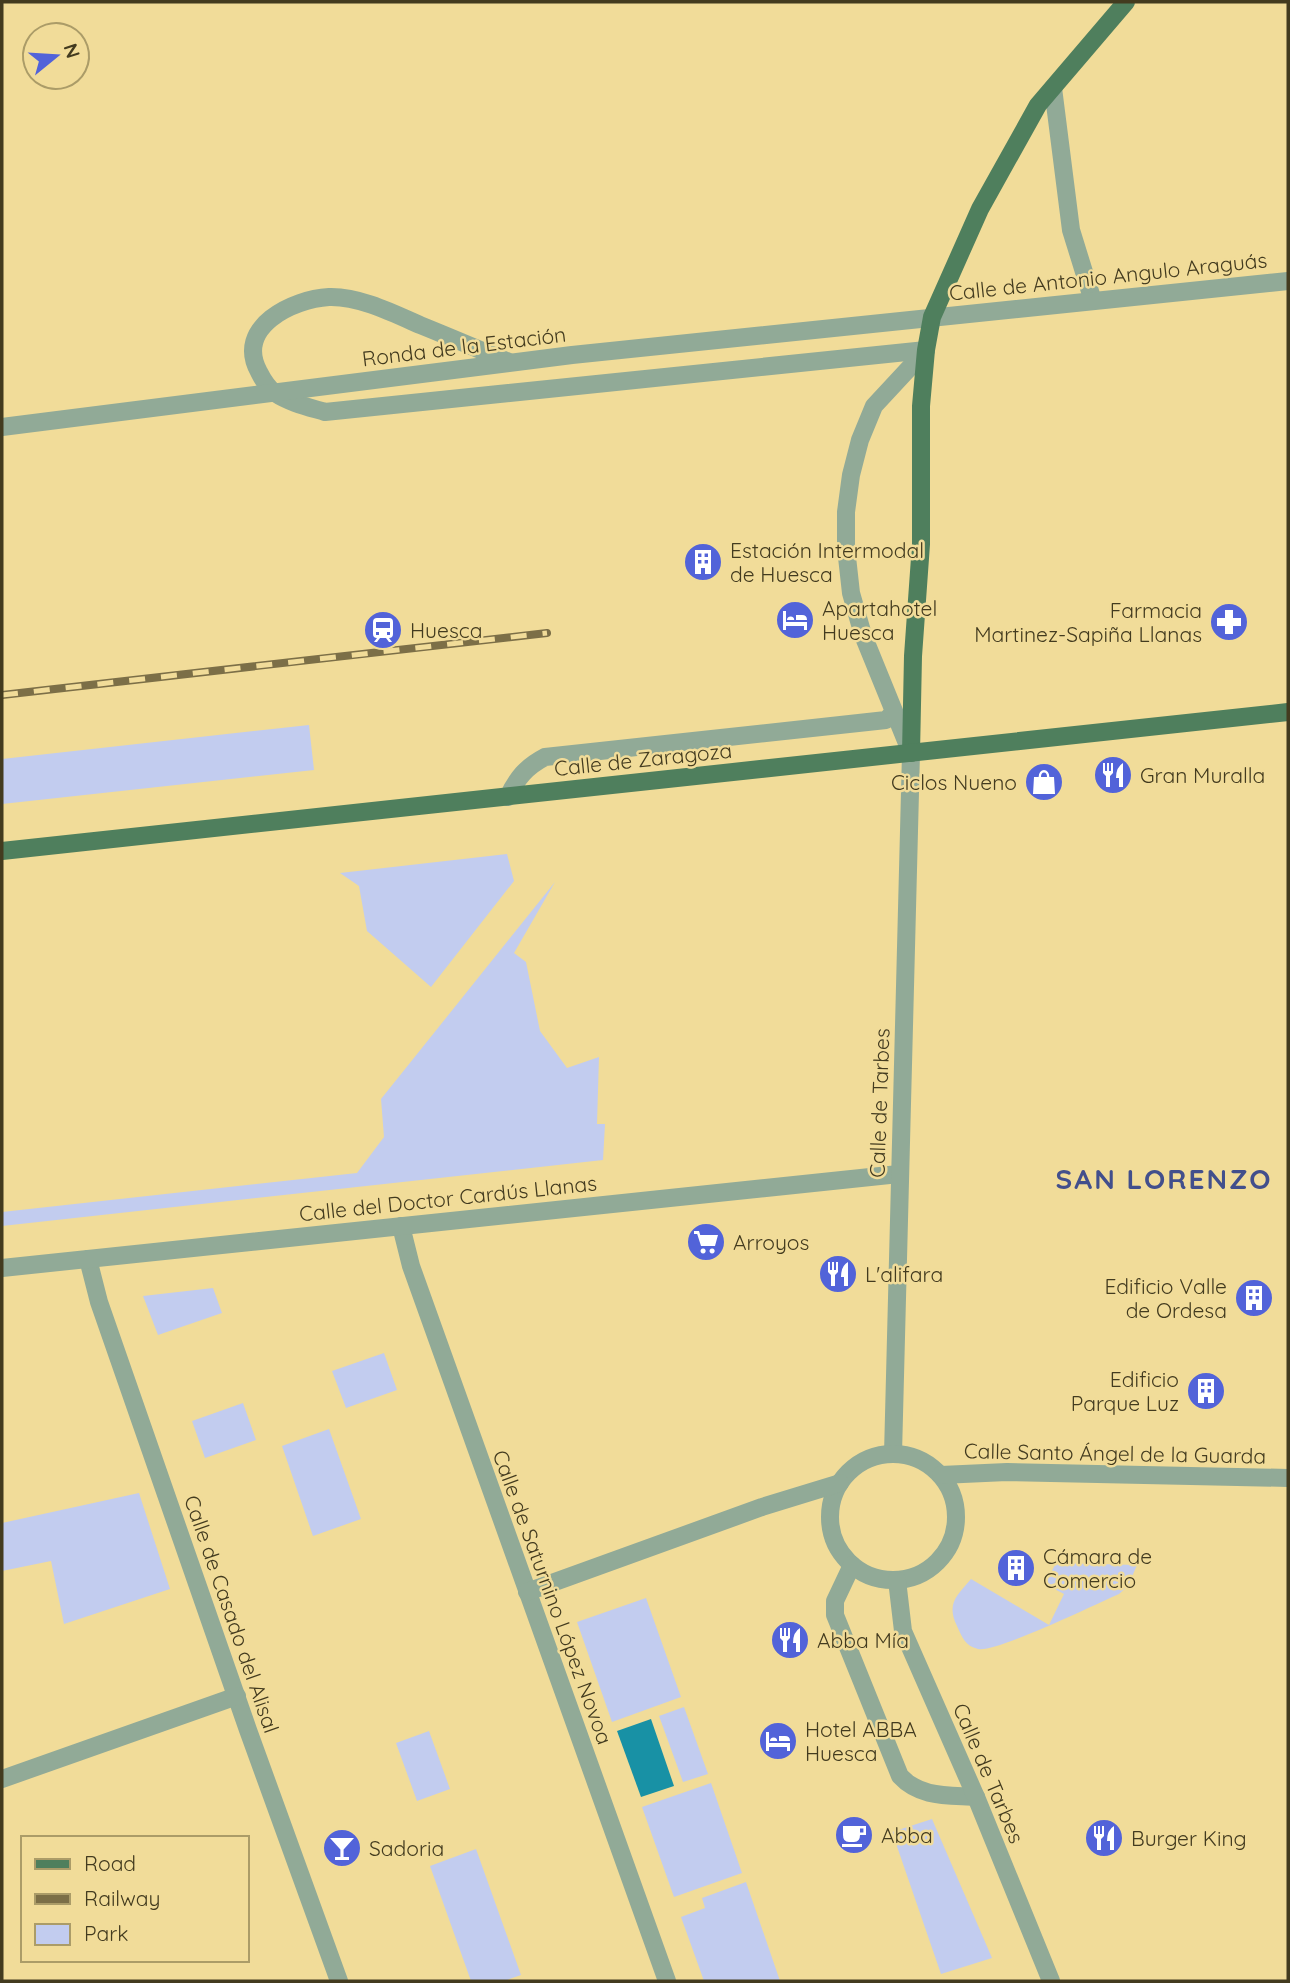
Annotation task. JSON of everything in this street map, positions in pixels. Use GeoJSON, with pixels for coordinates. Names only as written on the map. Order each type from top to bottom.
{"type":"FeatureCollection","features":[{"type":"Feature","properties":{"kind":"main road"},"geometry":{"type":"LineString","coordinates":[[911,753],[913,656],[921,544],[921,406],[932,317],[980,208],[1038,105],[1126,2]]}},
{"type":"Feature","properties":{"kind":"main road","name":"Calle de Zaragoza"},"geometry":{"type":"LineString","coordinates":[[2,851],[1288,712]]}},
{"type":"Feature","properties":{"kind":"street"},"geometry":{"type":"LineString","coordinates":[[1053,88],[1071,230],[1093,301]]}},
{"type":"Feature","properties":{"kind":"street","name":"Calle de Antonio Angulo Araguás"},"geometry":{"type":"LineString","coordinates":[[932,317],[1288,281]]}},
{"type":"Feature","properties":{"kind":"street"},"geometry":{"type":"LineString","coordinates":[[509,362],[364,303],[332,297],[306,300],[286,307],[273,316],[260,331],[253,348],[255,365],[274,393],[325,412],[926,350]]}},
{"type":"Feature","properties":{"kind":"street","name":"Ronda de la Estación"},"geometry":{"type":"LineString","coordinates":[[2,428],[509,362],[932,317]]}},
{"type":"Feature","properties":{"kind":"street"},"geometry":{"type":"LineString","coordinates":[[911,753],[863,635],[852,593],[846,548],[846,512],[851,475],[860,440],[874,406],[926,350]]}},
{"type":"Feature","properties":{"kind":"street"},"geometry":{"type":"LineString","coordinates":[[508,797],[518,777],[530,765],[545,757],[886,720],[893,713]]}},
{"type":"Feature","properties":{"kind":"street","name":"Calle de Tarbes"},"geometry":{"type":"LineString","coordinates":[[893,1454],[911,753]]}},
{"type":"Feature","properties":{"kind":"street","name":"Calle del Doctor Cardús Llanas"},"geometry":{"type":"LineString","coordinates":[[2,1268],[900,1174]]}},
{"type":"Feature","properties":{"kind":"street","name":"Calle de Saturnino López Novoa"},"geometry":{"type":"LineString","coordinates":[[401,1226],[411,1266],[667,1981]]}},
{"type":"Feature","properties":{"kind":"street","name":"Calle de Casado del Alisal"},"geometry":{"type":"LineString","coordinates":[[88,1259],[99,1302],[339,1981]]}},
{"type":"Feature","properties":{"kind":"street"},"geometry":{"type":"LineString","coordinates":[[893,1454],[920,1460],[941,1475],[956,1507],[956,1525],[952,1541],[943,1556],[915,1577],[897,1580],[866,1574],[852,1565],[840,1551],[833,1535],[830,1517],[833,1499],[848,1473],[869,1458],[893,1454]]}},
{"type":"Feature","properties":{"kind":"street","name":"Calle Santo Ángel de la Guarda"},"geometry":{"type":"LineString","coordinates":[[941,1475],[1007,1472],[1288,1478]]}},
{"type":"Feature","properties":{"kind":"street"},"geometry":{"type":"LineString","coordinates":[[527,1592],[762,1507],[840,1483]]}},
{"type":"Feature","properties":{"kind":"street"},"geometry":{"type":"LineString","coordinates":[[852,1565],[835,1601],[835,1615],[900,1776],[920,1791],[976,1797]]}},
{"type":"Feature","properties":{"kind":"street","name":"Calle de Tarbes"},"geometry":{"type":"LineString","coordinates":[[897,1580],[903,1631],[976,1797],[1051,1981]]}},
{"type":"Feature","properties":{"kind":"street"},"geometry":{"type":"LineString","coordinates":[[2,1779],[237,1696]]}},
{"type":"Feature","properties":{"kind":"green space"},"geometry":{"type":"Polygon","coordinates":[[[309,725],[314,770],[2,804],[2,759],[309,725]]]}},
{"type":"Feature","properties":{"kind":"green space"},"geometry":{"type":"Polygon","coordinates":[[[507,854],[514,881],[431,987],[367,931],[359,886],[340,873],[507,854]]]}},
{"type":"Feature","properties":{"kind":"green space"},"geometry":{"type":"Polygon","coordinates":[[[555,882],[514,953],[526,962],[540,1031],[567,1068],[599,1057],[597,1124],[605,1124],[603,1160],[2,1226],[2,1212],[357,1173],[384,1137],[381,1099],[555,882]]]}},
{"type":"Feature","properties":{"kind":"green space"},"geometry":{"type":"Polygon","coordinates":[[[213,1288],[222,1313],[158,1335],[143,1296],[213,1288]]]}},
{"type":"Feature","properties":{"kind":"green space"},"geometry":{"type":"Polygon","coordinates":[[[384,1353],[397,1390],[346,1408],[332,1371],[384,1353]]]}},
{"type":"Feature","properties":{"kind":"green space"},"geometry":{"type":"Polygon","coordinates":[[[243,1403],[256,1440],[205,1458],[192,1421],[243,1403]]]}},
{"type":"Feature","properties":{"kind":"green space"},"geometry":{"type":"Polygon","coordinates":[[[329,1429],[361,1519],[313,1536],[282,1446],[329,1429]]]}},
{"type":"Feature","properties":{"kind":"green space"},"geometry":{"type":"Polygon","coordinates":[[[139,1493],[170,1589],[64,1624],[51,1561],[2,1571],[2,1523],[139,1493]]]}},
{"type":"Feature","properties":{"kind":"green space"},"geometry":{"type":"Polygon","coordinates":[[[1056,1563],[1137,1565],[1128,1586],[1119,1594],[1047,1627],[988,1648],[974,1648],[964,1640],[954,1618],[953,1606],[971,1579],[1049,1625],[1064,1594],[1045,1584],[1056,1563]]]}},
{"type":"Feature","properties":{"kind":"green space"},"geometry":{"type":"Polygon","coordinates":[[[646,1598],[681,1697],[612,1722],[577,1622],[646,1598]]]}},
{"type":"Feature","properties":{"kind":"green space"},"geometry":{"type":"Polygon","coordinates":[[[684,1707],[708,1774],[683,1782],[659,1716],[684,1707]]]}},
{"type":"Feature","properties":{"kind":"green space"},"geometry":{"type":"Polygon","coordinates":[[[429,1731],[450,1789],[417,1801],[396,1743],[429,1731]]]}},
{"type":"Feature","properties":{"kind":"green space"},"geometry":{"type":"Polygon","coordinates":[[[711,1783],[742,1873],[674,1897],[642,1807],[711,1783]]]}},
{"type":"Feature","properties":{"kind":"green space"},"geometry":{"type":"Polygon","coordinates":[[[932,1819],[992,1958],[941,1974],[892,1832],[932,1819]]]}},
{"type":"Feature","properties":{"kind":"green space"},"geometry":{"type":"Polygon","coordinates":[[[476,1849],[521,1975],[504,1981],[471,1981],[430,1866],[476,1849]]]}},
{"type":"Feature","properties":{"kind":"green space"},"geometry":{"type":"Polygon","coordinates":[[[746,1882],[780,1981],[704,1981],[681,1917],[705,1908],[702,1898],[746,1882]]]}},
{"type":"Feature","properties":{"kind":"shaded area"},"geometry":{"type":"Polygon","coordinates":[[[651,1719],[674,1786],[641,1797],[617,1731],[651,1719]]]}},
{"type":"Feature","properties":{"kind":"railway"},"geometry":{"type":"LineString","coordinates":[[2,695],[547,633]]}},
{"type":"Feature","properties":{"kind":"place","name":"Estación Intermodal de Huesca"},"geometry":{"type":"Point","coordinates":[703,562]}},
{"type":"Feature","properties":{"kind":"place","name":"Apartahotel Huesca"},"geometry":{"type":"Point","coordinates":[795,620]}},
{"type":"Feature","properties":{"kind":"place","name":"Farmacia Martinez-Sapiña Llanas"},"geometry":{"type":"Point","coordinates":[1229,622]}},
{"type":"Feature","properties":{"kind":"place","name":"Huesca"},"geometry":{"type":"Point","coordinates":[383,630]}},
{"type":"Feature","properties":{"kind":"place","name":"Gran Muralla"},"geometry":{"type":"Point","coordinates":[1113,775]}},
{"type":"Feature","properties":{"kind":"place","name":"Ciclos Nueno"},"geometry":{"type":"Point","coordinates":[1044,782]}},
{"type":"Feature","properties":{"kind":"place","name":"Arroyos"},"geometry":{"type":"Point","coordinates":[706,1242]}},
{"type":"Feature","properties":{"kind":"place","name":"L'alifara"},"geometry":{"type":"Point","coordinates":[838,1274]}},
{"type":"Feature","properties":{"kind":"place","name":"Edificio Valle de Ordesa"},"geometry":{"type":"Point","coordinates":[1254,1298]}},
{"type":"Feature","properties":{"kind":"place","name":"Edificio Parque Luz"},"geometry":{"type":"Point","coordinates":[1206,1391]}},
{"type":"Feature","properties":{"kind":"place","name":"Cámara de Comercio"},"geometry":{"type":"Point","coordinates":[1016,1568]}},
{"type":"Feature","properties":{"kind":"place","name":"Abba Mía"},"geometry":{"type":"Point","coordinates":[790,1640]}},
{"type":"Feature","properties":{"kind":"place","name":"Hotel ABBA Huesca"},"geometry":{"type":"Point","coordinates":[778,1741]}},
{"type":"Feature","properties":{"kind":"place","name":"Abba"},"geometry":{"type":"Point","coordinates":[854,1835]}},
{"type":"Feature","properties":{"kind":"place","name":"Burger King"},"geometry":{"type":"Point","coordinates":[1104,1838]}},
{"type":"Feature","properties":{"kind":"place","name":"Sadoria"},"geometry":{"type":"Point","coordinates":[342,1848]}},
{"type":"Feature","properties":{"kind":"district","name":"SAN LORENZO"},"geometry":{"type":"Point","coordinates":[1164,1178]}}]}
